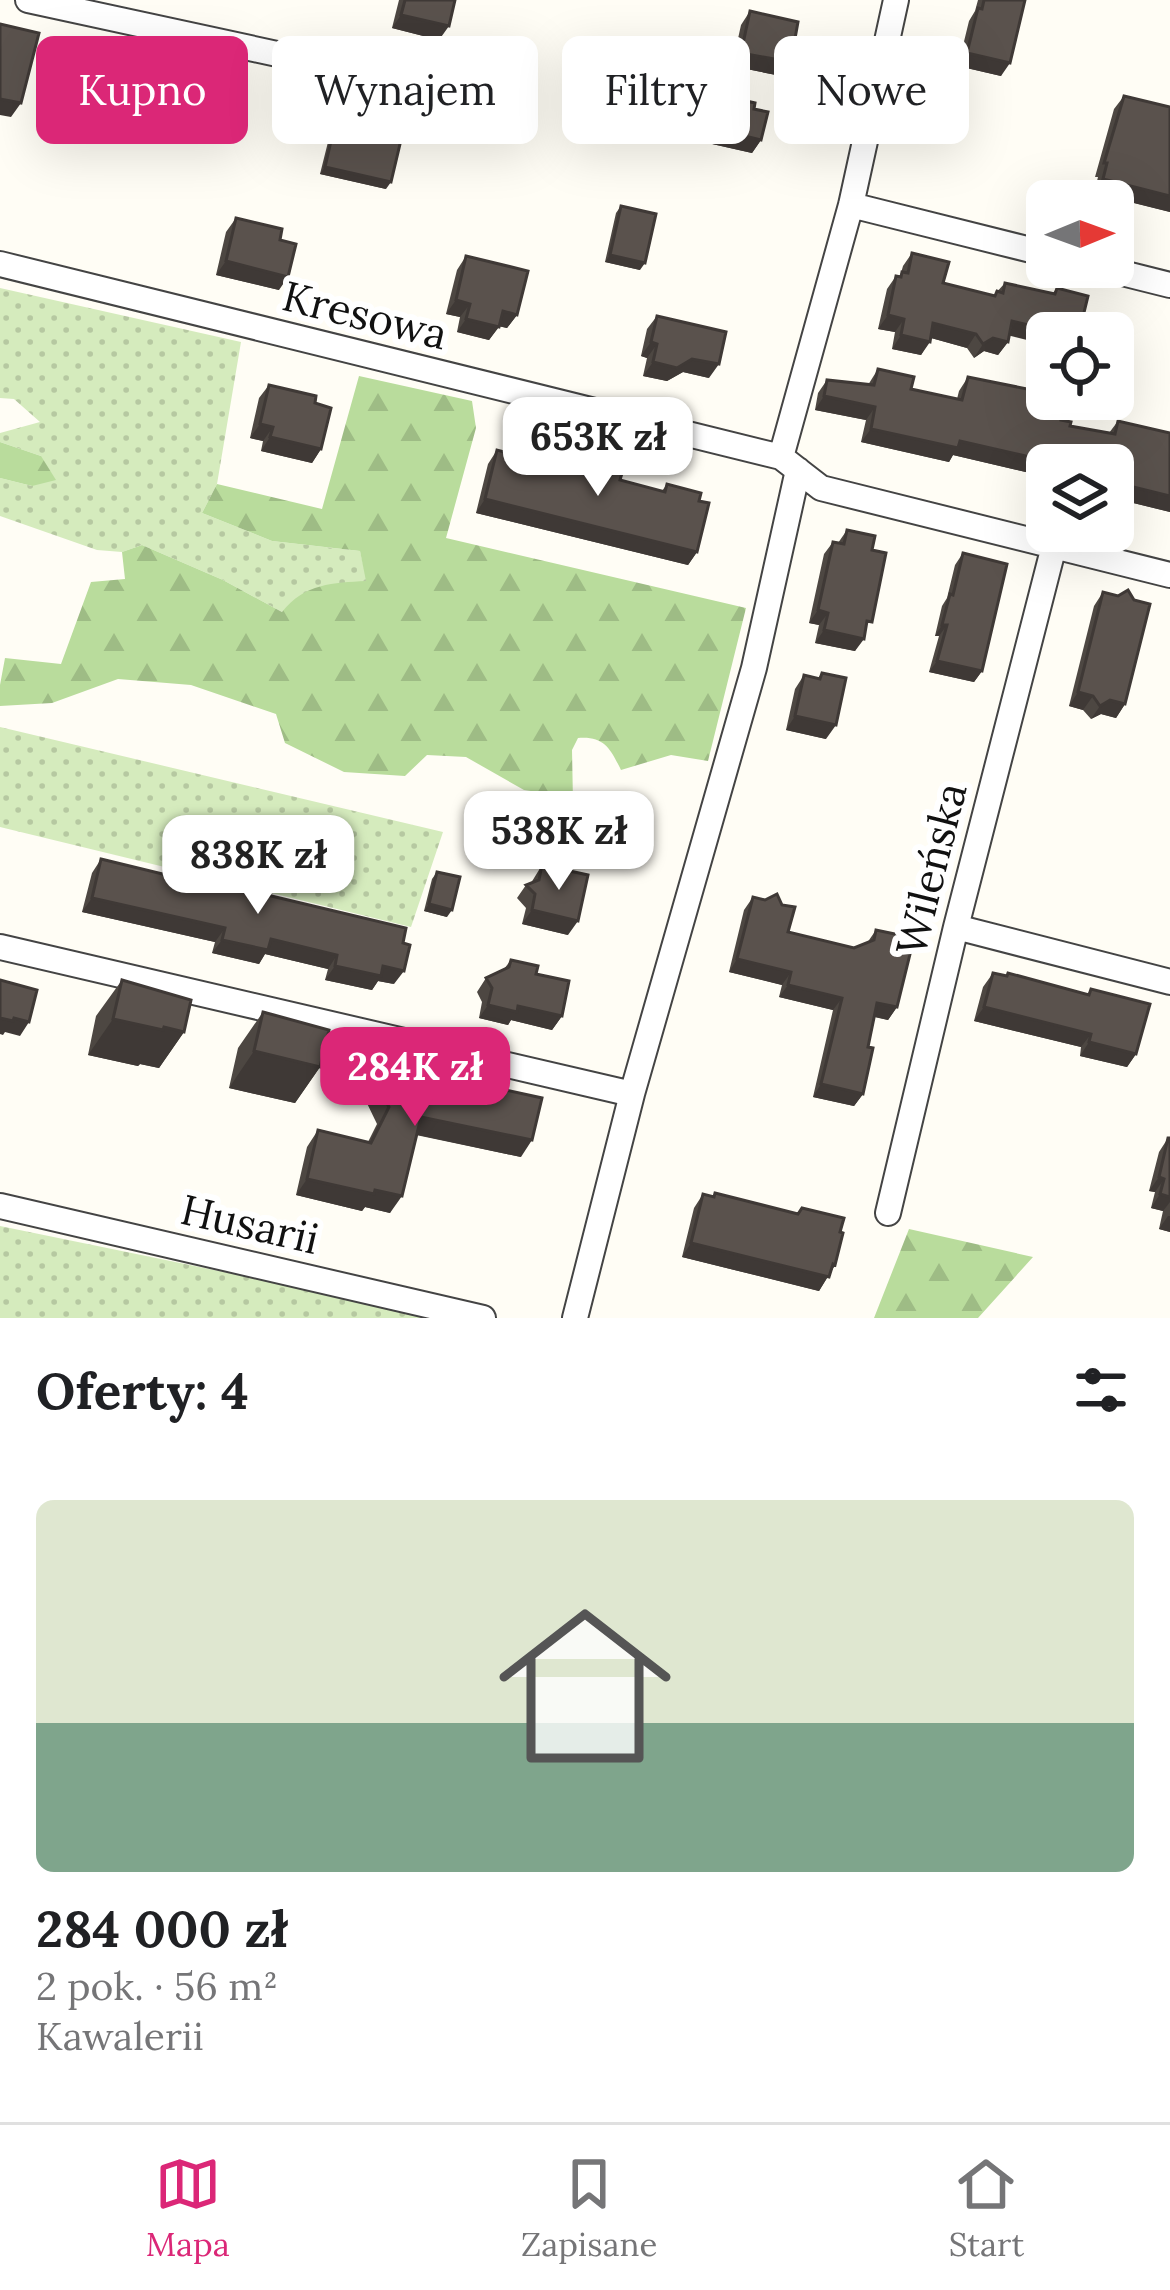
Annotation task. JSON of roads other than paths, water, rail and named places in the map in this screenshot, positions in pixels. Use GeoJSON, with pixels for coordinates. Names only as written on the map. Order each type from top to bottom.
{"type":"FeatureCollection","features":[{"type":"Feature","properties":{"kind":"street"},"geometry":{"type":"LineString","coordinates":[[28,0],[272,53]]}},
{"type":"Feature","properties":{"kind":"street"},"geometry":{"type":"LineString","coordinates":[[575,1318],[632,1094],[754,668],[790,464],[896,0]]}},
{"type":"Feature","properties":{"kind":"street"},"geometry":{"type":"LineString","coordinates":[[851,206],[1026,249]]}},
{"type":"Feature","properties":{"kind":"street","name":"Kresowa"},"geometry":{"type":"LineString","coordinates":[[0,264],[790,464],[821,488],[1026,539]]}},
{"type":"Feature","properties":{"kind":"street"},"geometry":{"type":"LineString","coordinates":[[1134,276],[1170,285]]}},
{"type":"Feature","properties":{"kind":"street","name":"Wileńska"},"geometry":{"type":"LineString","coordinates":[[888,1213],[1052,552]]}},
{"type":"Feature","properties":{"kind":"street","name":"Kresowa"},"geometry":{"type":"LineString","coordinates":[[1078,552],[1170,575]]}},
{"type":"Feature","properties":{"kind":"street"},"geometry":{"type":"LineString","coordinates":[[956,927],[1170,982]]}},
{"type":"Feature","properties":{"kind":"street"},"geometry":{"type":"LineString","coordinates":[[0,947],[632,1094]]}},
{"type":"Feature","properties":{"kind":"street","name":"Husarii"},"geometry":{"type":"LineString","coordinates":[[0,1206],[483,1318]]}}]}
